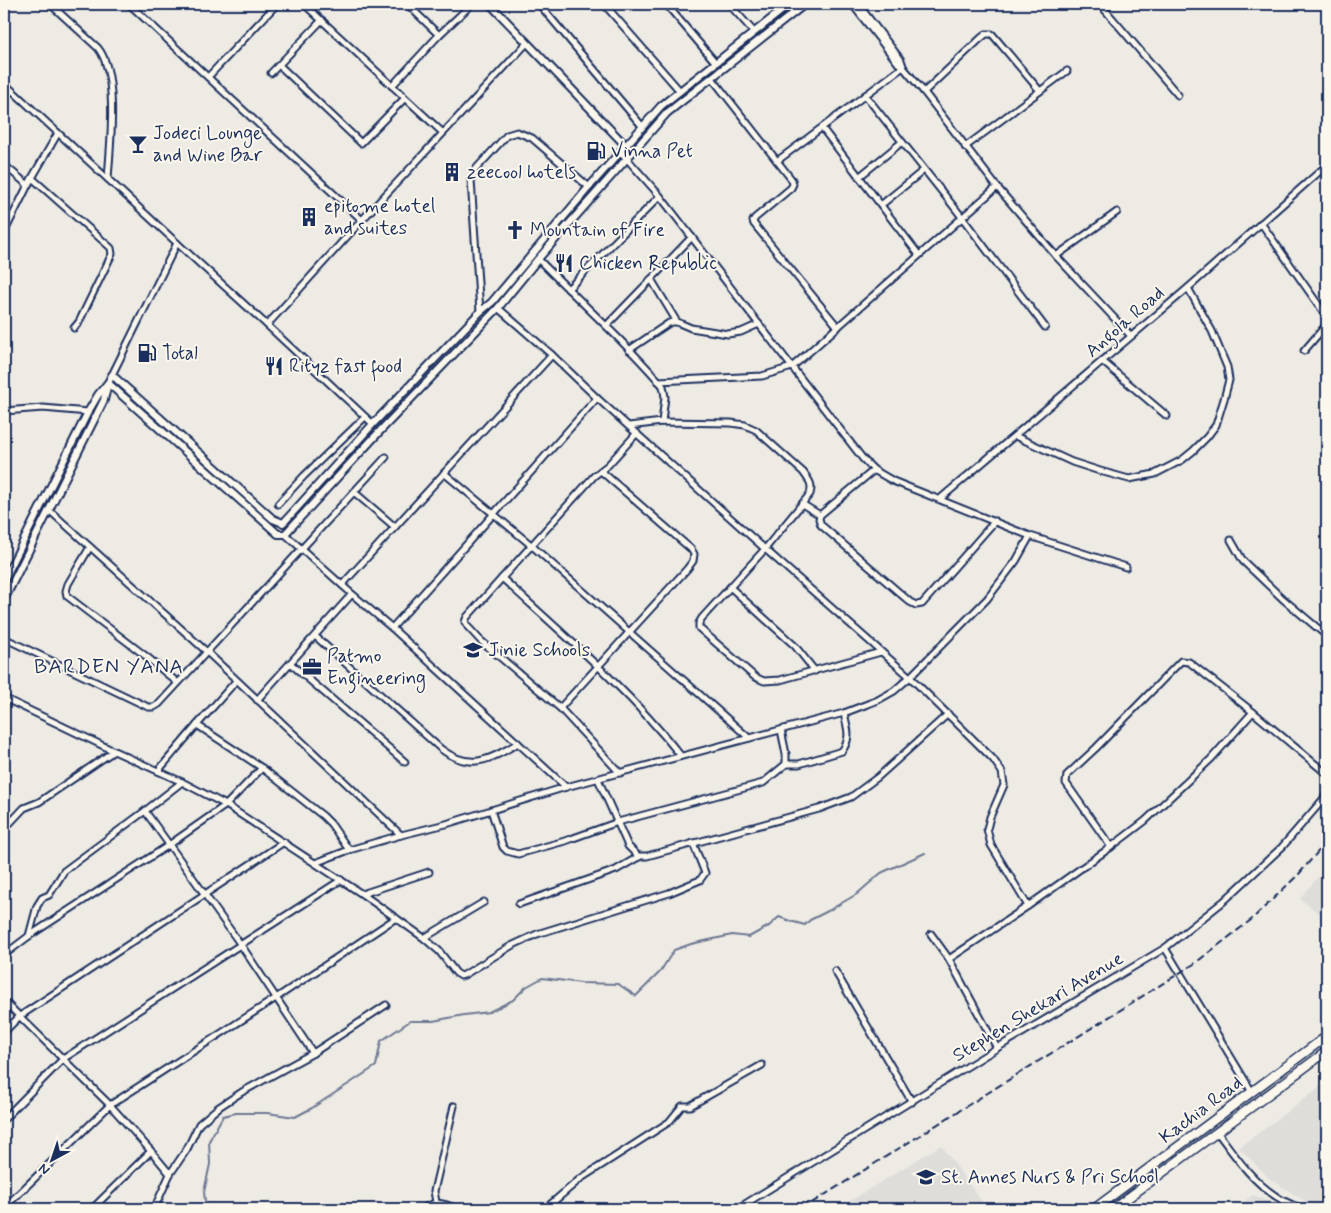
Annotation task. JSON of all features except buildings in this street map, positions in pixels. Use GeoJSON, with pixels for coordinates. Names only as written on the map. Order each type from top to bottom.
{"type":"FeatureCollection","features":[{"type":"Feature","properties":{"kind":"main road","name":"Kachia Road"},"geometry":{"type":"LineString","coordinates":[[1094,1209],[1327,1036]]}},
{"type":"Feature","properties":{"kind":"main road","name":"Kachia Road"},"geometry":{"type":"LineString","coordinates":[[1113,1209],[1327,1052]]}},
{"type":"Feature","properties":{"kind":"street"},"geometry":{"type":"LineString","coordinates":[[50,4],[98,48],[103,55],[108,69],[111,93],[108,179]]}},
{"type":"Feature","properties":{"kind":"street"},"geometry":{"type":"LineString","coordinates":[[129,4],[362,220]]}},
{"type":"Feature","properties":{"kind":"street"},"geometry":{"type":"LineString","coordinates":[[208,77],[277,4]]}},
{"type":"Feature","properties":{"kind":"street"},"geometry":{"type":"LineString","coordinates":[[304,4],[443,133]]}},
{"type":"Feature","properties":{"kind":"street"},"geometry":{"type":"LineString","coordinates":[[407,4],[439,36]]}},
{"type":"Feature","properties":{"kind":"street"},"geometry":{"type":"LineString","coordinates":[[392,86],[472,4]]}},
{"type":"Feature","properties":{"kind":"street"},"geometry":{"type":"LineString","coordinates":[[490,4],[632,152]]}},
{"type":"Feature","properties":{"kind":"street"},"geometry":{"type":"LineString","coordinates":[[539,4],[642,126]]}},
{"type":"Feature","properties":{"kind":"street"},"geometry":{"type":"LineString","coordinates":[[604,4],[680,90]]}},
{"type":"Feature","properties":{"kind":"street"},"geometry":{"type":"LineString","coordinates":[[666,4],[716,63]]}},
{"type":"Feature","properties":{"kind":"street"},"geometry":{"type":"LineString","coordinates":[[729,4],[754,32]]}},
{"type":"Feature","properties":{"kind":"street"},"geometry":{"type":"LineString","coordinates":[[112,375],[273,519],[283,523],[373,424],[480,312],[492,302],[625,145],[661,106],[790,4]]}},
{"type":"Feature","properties":{"kind":"street"},"geometry":{"type":"LineString","coordinates":[[285,534],[498,308],[667,113],[805,4]]}},
{"type":"Feature","properties":{"kind":"street"},"geometry":{"type":"LineString","coordinates":[[852,4],[898,63],[924,92],[997,187],[1056,256],[1131,336]]}},
{"type":"Feature","properties":{"kind":"street"},"geometry":{"type":"LineString","coordinates":[[858,4],[901,60],[903,67]]}},
{"type":"Feature","properties":{"kind":"street"},"geometry":{"type":"LineString","coordinates":[[1100,4],[1178,95]]}},
{"type":"Feature","properties":{"kind":"street"},"geometry":{"type":"LineString","coordinates":[[271,73],[322,20]]}},
{"type":"Feature","properties":{"kind":"street"},"geometry":{"type":"LineString","coordinates":[[924,92],[986,34],[992,34],[1040,92]]}},
{"type":"Feature","properties":{"kind":"street"},"geometry":{"type":"LineString","coordinates":[[267,325],[527,43]]}},
{"type":"Feature","properties":{"kind":"street"},"geometry":{"type":"LineString","coordinates":[[280,65],[361,143],[405,98]]}},
{"type":"Feature","properties":{"kind":"street"},"geometry":{"type":"LineString","coordinates":[[777,161],[903,67]]}},
{"type":"Feature","properties":{"kind":"street"},"geometry":{"type":"LineString","coordinates":[[965,147],[1067,71]]}},
{"type":"Feature","properties":{"kind":"street"},"geometry":{"type":"LineString","coordinates":[[712,78],[792,180],[791,188],[755,218],[754,224],[838,327]]}},
{"type":"Feature","properties":{"kind":"street"},"geometry":{"type":"LineString","coordinates":[[4,83],[176,244],[267,325],[373,424]]}},
{"type":"Feature","properties":{"kind":"street"},"geometry":{"type":"LineString","coordinates":[[865,95],[1045,327]]}},
{"type":"Feature","properties":{"kind":"street"},"geometry":{"type":"LineString","coordinates":[[822,128],[919,255]]}},
{"type":"Feature","properties":{"kind":"street"},"geometry":{"type":"LineString","coordinates":[[480,312],[470,180],[475,170],[507,135],[517,132],[532,138],[589,187]]}},
{"type":"Feature","properties":{"kind":"street"},"geometry":{"type":"LineString","coordinates":[[4,233],[28,185],[58,133]]}},
{"type":"Feature","properties":{"kind":"street"},"geometry":{"type":"LineString","coordinates":[[860,177],[902,142]]}},
{"type":"Feature","properties":{"kind":"street"},"geometry":{"type":"LineString","coordinates":[[620,151],[660,196],[863,459],[874,470],[893,481],[1030,536],[1126,567]]}},
{"type":"Feature","properties":{"kind":"street"},"geometry":{"type":"LineString","coordinates":[[4,165],[28,185]]}},
{"type":"Feature","properties":{"kind":"street","name":"Angola Road"},"geometry":{"type":"LineString","coordinates":[[940,499],[1188,288],[1327,165]]}},
{"type":"Feature","properties":{"kind":"street"},"geometry":{"type":"LineString","coordinates":[[881,205],[924,170]]}},
{"type":"Feature","properties":{"kind":"street"},"geometry":{"type":"LineString","coordinates":[[32,178],[111,248],[112,254],[79,322],[74,328]]}},
{"type":"Feature","properties":{"kind":"street"},"geometry":{"type":"LineString","coordinates":[[658,381],[762,376],[792,367],[997,187]]}},
{"type":"Feature","properties":{"kind":"street"},"geometry":{"type":"LineString","coordinates":[[568,290],[660,196]]}},
{"type":"Feature","properties":{"kind":"street"},"geometry":{"type":"LineString","coordinates":[[1056,256],[1117,212]]}},
{"type":"Feature","properties":{"kind":"street"},"geometry":{"type":"LineString","coordinates":[[1261,223],[1327,317]]}},
{"type":"Feature","properties":{"kind":"street"},"geometry":{"type":"LineString","coordinates":[[607,325],[692,237]]}},
{"type":"Feature","properties":{"kind":"street"},"geometry":{"type":"LineString","coordinates":[[4,580],[6,568],[88,412],[108,383],[176,244]]}},
{"type":"Feature","properties":{"kind":"street"},"geometry":{"type":"LineString","coordinates":[[538,260],[607,325],[663,386],[665,391],[662,422]]}},
{"type":"Feature","properties":{"kind":"street"},"geometry":{"type":"LineString","coordinates":[[651,279],[677,322]]}},
{"type":"Feature","properties":{"kind":"street"},"geometry":{"type":"LineString","coordinates":[[1015,436],[1072,462],[1100,472],[1129,479],[1154,474],[1182,460],[1193,451],[1216,425],[1228,380],[1227,367],[1212,331],[1188,288]]}},
{"type":"Feature","properties":{"kind":"street"},"geometry":{"type":"LineString","coordinates":[[498,308],[596,398],[910,677],[993,759],[1002,772],[1004,785],[987,828],[991,845],[1028,906]]}},
{"type":"Feature","properties":{"kind":"street"},"geometry":{"type":"LineString","coordinates":[[630,350],[673,322],[691,328],[728,334],[741,332],[758,324]]}},
{"type":"Feature","properties":{"kind":"street"},"geometry":{"type":"LineString","coordinates":[[1304,351],[1327,324]]}},
{"type":"Feature","properties":{"kind":"street"},"geometry":{"type":"LineString","coordinates":[[342,585],[552,356]]}},
{"type":"Feature","properties":{"kind":"street"},"geometry":{"type":"LineString","coordinates":[[1102,361],[1167,416]]}},
{"type":"Feature","properties":{"kind":"street"},"geometry":{"type":"LineString","coordinates":[[108,383],[278,534],[285,534],[392,628],[566,787]]}},
{"type":"Feature","properties":{"kind":"street"},"geometry":{"type":"LineString","coordinates":[[4,600],[104,400],[108,383]]}},
{"type":"Feature","properties":{"kind":"street"},"geometry":{"type":"LineString","coordinates":[[409,387],[417,393]]}},
{"type":"Feature","properties":{"kind":"street"},"geometry":{"type":"LineString","coordinates":[[392,628],[596,398]]}},
{"type":"Feature","properties":{"kind":"street"},"geometry":{"type":"LineString","coordinates":[[4,410],[43,408],[88,412]]}},
{"type":"Feature","properties":{"kind":"street"},"geometry":{"type":"LineString","coordinates":[[278,504],[304,476],[365,418]]}},
{"type":"Feature","properties":{"kind":"street"},"geometry":{"type":"LineString","coordinates":[[629,426],[662,422],[745,425],[756,430],[803,472],[812,488],[810,494],[765,549],[702,618],[699,628],[755,677],[764,682],[780,680],[881,652]]}},
{"type":"Feature","properties":{"kind":"street"},"geometry":{"type":"LineString","coordinates":[[620,773],[560,708],[480,640],[466,622],[467,617],[531,545],[594,476],[608,465],[637,433]]}},
{"type":"Feature","properties":{"kind":"street"},"geometry":{"type":"LineString","coordinates":[[4,638],[148,707],[154,707],[159,704],[386,457]]}},
{"type":"Feature","properties":{"kind":"street"},"geometry":{"type":"LineString","coordinates":[[874,470],[820,515],[819,519],[821,525],[910,602],[916,605],[922,604],[994,521]]}},
{"type":"Feature","properties":{"kind":"street"},"geometry":{"type":"LineString","coordinates":[[560,708],[693,561],[694,554],[691,549],[602,471]]}},
{"type":"Feature","properties":{"kind":"street"},"geometry":{"type":"LineString","coordinates":[[444,473],[531,545],[749,738]]}},
{"type":"Feature","properties":{"kind":"street"},"geometry":{"type":"LineString","coordinates":[[225,488],[230,481]]}},
{"type":"Feature","properties":{"kind":"street"},"geometry":{"type":"LineString","coordinates":[[354,492],[395,528]]}},
{"type":"Feature","properties":{"kind":"street"},"geometry":{"type":"LineString","coordinates":[[802,504],[820,515]]}},
{"type":"Feature","properties":{"kind":"street"},"geometry":{"type":"LineString","coordinates":[[49,510],[207,652],[401,835]]}},
{"type":"Feature","properties":{"kind":"street"},"geometry":{"type":"LineString","coordinates":[[315,863],[349,850],[446,824],[566,787],[844,713],[878,700],[894,691],[910,677],[987,599],[1016,561],[1030,536]]}},
{"type":"Feature","properties":{"kind":"street"},"geometry":{"type":"LineString","coordinates":[[1231,540],[1243,561],[1283,599],[1327,636]]}},
{"type":"Feature","properties":{"kind":"street"},"geometry":{"type":"LineString","coordinates":[[90,546],[68,584],[67,596],[178,683]]}},
{"type":"Feature","properties":{"kind":"street"},"geometry":{"type":"LineString","coordinates":[[502,578],[598,666],[645,713],[681,756]]}},
{"type":"Feature","properties":{"kind":"street"},"geometry":{"type":"LineString","coordinates":[[730,588],[795,646],[815,670]]}},
{"type":"Feature","properties":{"kind":"street"},"geometry":{"type":"LineString","coordinates":[[257,700],[352,594]]}},
{"type":"Feature","properties":{"kind":"street"},"geometry":{"type":"LineString","coordinates":[[315,636],[452,757],[462,761],[476,761],[496,756],[518,743]]}},
{"type":"Feature","properties":{"kind":"street"},"geometry":{"type":"LineString","coordinates":[[1111,847],[1066,783],[1067,775],[1181,661],[1189,662],[1253,712],[1327,774]]}},
{"type":"Feature","properties":{"kind":"street"},"geometry":{"type":"LineString","coordinates":[[291,664],[405,762]]}},
{"type":"Feature","properties":{"kind":"street"},"geometry":{"type":"LineString","coordinates":[[158,771],[236,681]]}},
{"type":"Feature","properties":{"kind":"street"},"geometry":{"type":"LineString","coordinates":[[4,698],[182,782],[226,805],[362,894],[424,938],[439,951],[456,973],[461,976],[464,976],[511,946],[537,934],[669,893],[700,880],[705,873],[692,844]]}},
{"type":"Feature","properties":{"kind":"street"},"geometry":{"type":"LineString","coordinates":[[949,959],[1028,906],[1145,821],[1211,759],[1253,712]]}},
{"type":"Feature","properties":{"kind":"street"},"geometry":{"type":"LineString","coordinates":[[491,810],[503,847],[518,854],[565,841],[618,822],[763,783],[786,764],[799,764],[842,751],[846,746],[849,735],[844,713]]}},
{"type":"Feature","properties":{"kind":"street"},"geometry":{"type":"LineString","coordinates":[[519,904],[616,870],[640,856],[647,856],[819,809],[851,797],[878,777],[948,714]]}},
{"type":"Feature","properties":{"kind":"street"},"geometry":{"type":"LineString","coordinates":[[197,725],[262,768],[331,824],[349,850]]}},
{"type":"Feature","properties":{"kind":"street"},"geometry":{"type":"LineString","coordinates":[[781,730],[786,764]]}},
{"type":"Feature","properties":{"kind":"street"},"geometry":{"type":"LineString","coordinates":[[4,818],[9,824],[24,808],[39,802],[114,751]]}},
{"type":"Feature","properties":{"kind":"street"},"geometry":{"type":"LineString","coordinates":[[4,955],[29,936],[169,845],[226,805],[262,768]]}},
{"type":"Feature","properties":{"kind":"street"},"geometry":{"type":"LineString","coordinates":[[598,779],[628,846],[639,858]]}},
{"type":"Feature","properties":{"kind":"street"},"geometry":{"type":"LineString","coordinates":[[29,936],[37,906],[42,898],[49,895],[64,871],[182,782]]}},
{"type":"Feature","properties":{"kind":"street","name":"Stephen Shekari Avenue"},"geometry":{"type":"LineString","coordinates":[[737,1209],[997,1048],[1165,948],[1224,901],[1282,847],[1327,795]]}},
{"type":"Feature","properties":{"kind":"street"},"geometry":{"type":"LineString","coordinates":[[145,811],[241,945],[313,1053]]}},
{"type":"Feature","properties":{"kind":"street"},"geometry":{"type":"LineString","coordinates":[[4,1032],[20,1016],[284,842]]}},
{"type":"Feature","properties":{"kind":"street"},"geometry":{"type":"LineString","coordinates":[[362,894],[429,872]]}},
{"type":"Feature","properties":{"kind":"street"},"geometry":{"type":"LineString","coordinates":[[4,1119],[63,1059],[341,880]]}},
{"type":"Feature","properties":{"kind":"street"},"geometry":{"type":"LineString","coordinates":[[424,938],[484,902]]}},
{"type":"Feature","properties":{"kind":"street"},"geometry":{"type":"LineString","coordinates":[[4,1208],[110,1105],[396,918]]}},
{"type":"Feature","properties":{"kind":"street"},"geometry":{"type":"LineString","coordinates":[[931,934],[949,959],[997,1048]]}},
{"type":"Feature","properties":{"kind":"street"},"geometry":{"type":"LineString","coordinates":[[1165,948],[1252,1092]]}},
{"type":"Feature","properties":{"kind":"street"},"geometry":{"type":"LineString","coordinates":[[835,971],[912,1102]]}},
{"type":"Feature","properties":{"kind":"street"},"geometry":{"type":"LineString","coordinates":[[4,1000],[110,1105],[170,1174]]}},
{"type":"Feature","properties":{"kind":"street"},"geometry":{"type":"LineString","coordinates":[[154,1209],[170,1174],[187,1149],[199,1124],[219,1107],[242,1092],[313,1053],[386,1005]]}},
{"type":"Feature","properties":{"kind":"street"},"geometry":{"type":"LineString","coordinates":[[545,1209],[580,1178],[669,1122],[682,1106],[690,1106],[762,1065]]}},
{"type":"Feature","properties":{"kind":"street"},"geometry":{"type":"LineString","coordinates":[[436,1202],[435,1185],[454,1106]]}},
{"type":"Feature","properties":{"kind":"street"},"geometry":{"type":"LineString","coordinates":[[1218,1133],[1242,1166],[1265,1188],[1276,1196],[1302,1209]]}},
{"type":"Feature","properties":{"kind":"street"},"geometry":{"type":"LineString","coordinates":[[92,1209],[151,1151]]}},
{"type":"Feature","properties":{"kind":"street"},"geometry":{"type":"LineString","coordinates":[[424,1209],[436,1202],[457,1209]]}},
{"type":"Feature","properties":{"kind":"shaded area"},"geometry":{"type":"Polygon","coordinates":[[[1327,866],[1327,919],[1300,899],[1327,866]]]}},
{"type":"Feature","properties":{"kind":"shaded area"},"geometry":{"type":"Polygon","coordinates":[[[1327,1081],[1327,1209],[1318,1209],[1270,1179],[1239,1148],[1327,1081]]]}},
{"type":"Feature","properties":{"kind":"shaded area","name":"St. Annes Nurs & Pri School"},"geometry":{"type":"Polygon","coordinates":[[[941,1145],[987,1209],[837,1209],[941,1145]]]}},
{"type":"Feature","properties":{"kind":"shaded area"},"geometry":{"type":"Polygon","coordinates":[[[1253,1195],[1287,1209],[1233,1209],[1253,1195]]]}},
{"type":"Feature","properties":{"kind":"waterway"},"geometry":{"type":"LineString","coordinates":[[206,1209],[204,1192],[210,1164],[209,1141],[223,1116],[236,1113],[267,1113],[295,1117],[376,1066],[381,1041],[410,1021],[433,1021],[489,1012],[513,1000],[526,987],[542,978],[581,983],[618,984],[636,996],[660,972],[674,950],[691,944],[732,935],[749,937],[769,926],[779,917],[805,925],[810,920],[857,894],[881,873],[925,853]]}},
{"type":"Feature","properties":{"kind":"railway"},"geometry":{"type":"LineString","coordinates":[[802,1209],[1194,964],[1251,920],[1299,874],[1327,841]]}},
{"type":"Feature","properties":{"kind":"place","name":"Jodeci Lounge and Wine Bar"},"geometry":{"type":"Point","coordinates":[138,144]}},
{"type":"Feature","properties":{"kind":"place","name":"Vinna Pet"},"geometry":{"type":"Point","coordinates":[596,151]}},
{"type":"Feature","properties":{"kind":"place","name":"zeecool hotels"},"geometry":{"type":"Point","coordinates":[452,172]}},
{"type":"Feature","properties":{"kind":"place","name":"epitome hotel and suites"},"geometry":{"type":"Point","coordinates":[309,217]}},
{"type":"Feature","properties":{"kind":"place","name":"Mountain of Fire"},"geometry":{"type":"Point","coordinates":[515,230]}},
{"type":"Feature","properties":{"kind":"place","name":"Chicken Republic"},"geometry":{"type":"Point","coordinates":[564,263]}},
{"type":"Feature","properties":{"kind":"place","name":"Total"},"geometry":{"type":"Point","coordinates":[147,353]}},
{"type":"Feature","properties":{"kind":"place","name":"Rityz fast food"},"geometry":{"type":"Point","coordinates":[274,366]}},
{"type":"Feature","properties":{"kind":"place","name":"Jinie Schools"},"geometry":{"type":"Point","coordinates":[473,650]}},
{"type":"Feature","properties":{"kind":"place","name":"Patmo Engineering"},"geometry":{"type":"Point","coordinates":[312,667]}},
{"type":"Feature","properties":{"kind":"place","name":"St. Annes Nurs & Pri School"},"geometry":{"type":"Point","coordinates":[926,1177]}},
{"type":"Feature","properties":{"kind":"district","name":"BARDEN YANA"},"geometry":{"type":"Point","coordinates":[109,667]}}]}
